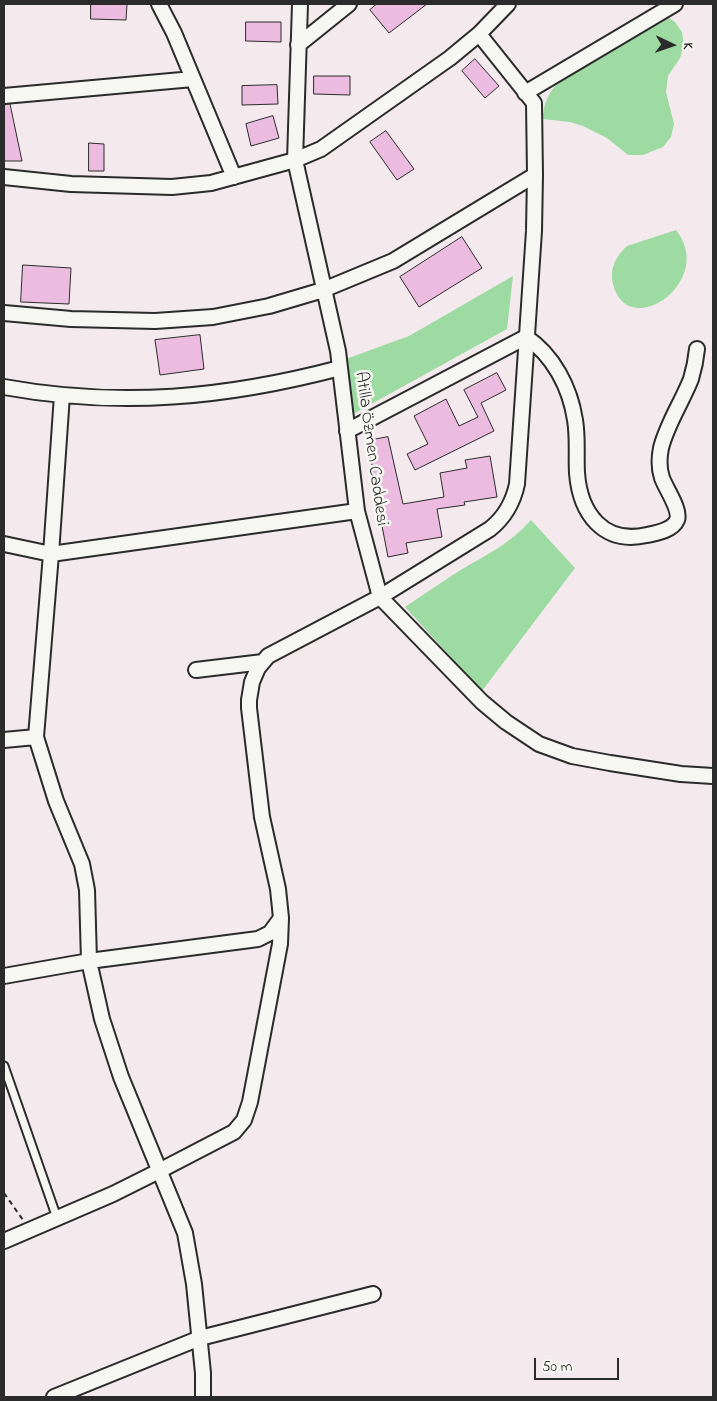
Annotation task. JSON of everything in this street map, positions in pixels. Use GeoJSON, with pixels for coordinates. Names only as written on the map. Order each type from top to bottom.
{"type":"FeatureCollection","features":[{"type":"Feature","properties":{"kind":"street"},"geometry":{"type":"LineString","coordinates":[[158,4],[174,34],[234,177]]}},
{"type":"Feature","properties":{"kind":"street","name":"Atilla Özmen Caddesi"},"geometry":{"type":"LineString","coordinates":[[300,4],[295,160],[338,351],[357,510],[380,597],[482,702],[506,722],[539,744],[566,754],[601,761],[713,776]]}},
{"type":"Feature","properties":{"kind":"street"},"geometry":{"type":"LineString","coordinates":[[298,45],[349,4]]}},
{"type":"Feature","properties":{"kind":"street"},"geometry":{"type":"LineString","coordinates":[[4,177],[71,184],[156,188],[192,186],[234,177],[295,160],[321,149],[450,58],[479,34],[505,7],[514,4]]}},
{"type":"Feature","properties":{"kind":"street"},"geometry":{"type":"LineString","coordinates":[[525,93],[675,4]]}},
{"type":"Feature","properties":{"kind":"street"},"geometry":{"type":"LineString","coordinates":[[4,1241],[160,1172],[234,1132],[247,1114],[280,944],[281,918],[278,889],[262,817],[249,700],[252,682],[268,656],[380,597],[490,529],[502,518],[515,494],[532,273],[536,175],[534,103],[479,34]]}},
{"type":"Feature","properties":{"kind":"street"},"geometry":{"type":"LineString","coordinates":[[4,96],[193,79]]}},
{"type":"Feature","properties":{"kind":"street"},"geometry":{"type":"LineString","coordinates":[[4,313],[113,321],[184,320],[241,312],[296,298],[323,290],[393,261],[536,175]]}},
{"type":"Feature","properties":{"kind":"street"},"geometry":{"type":"LineString","coordinates":[[526,337],[542,349],[548,357],[560,376],[569,398],[575,421],[578,483],[587,507],[601,527],[611,534],[623,537],[638,537],[659,532],[670,528],[677,519],[678,512],[661,472],[661,451],[672,418],[691,377],[697,349]]}},
{"type":"Feature","properties":{"kind":"street"},"geometry":{"type":"LineString","coordinates":[[347,431],[526,337]]}},
{"type":"Feature","properties":{"kind":"street"},"geometry":{"type":"LineString","coordinates":[[4,387],[62,396],[154,398],[202,395],[265,385],[340,368]]}},
{"type":"Feature","properties":{"kind":"street"},"geometry":{"type":"LineString","coordinates":[[62,396],[36,736],[56,801],[82,864],[87,890],[89,962],[100,1010],[114,1055],[185,1233],[194,1284],[200,1338],[203,1397]]}},
{"type":"Feature","properties":{"kind":"street"},"geometry":{"type":"LineString","coordinates":[[4,544],[51,554],[357,510]]}},
{"type":"Feature","properties":{"kind":"street"},"geometry":{"type":"LineString","coordinates":[[196,670],[263,662]]}},
{"type":"Feature","properties":{"kind":"street"},"geometry":{"type":"LineString","coordinates":[[4,740],[36,736]]}},
{"type":"Feature","properties":{"kind":"street"},"geometry":{"type":"LineString","coordinates":[[4,976],[89,962],[258,939],[274,929],[281,918]]}},
{"type":"Feature","properties":{"kind":"street"},"geometry":{"type":"LineString","coordinates":[[54,1397],[200,1338],[373,1294]]}},
{"type":"Feature","properties":{"kind":"lane"},"geometry":{"type":"LineString","coordinates":[[4,1066],[57,1218]]}},
{"type":"Feature","properties":{"kind":"path"},"geometry":{"type":"LineString","coordinates":[[4,1194],[30,1230]]}},
{"type":"Feature","properties":{"kind":"green space"},"geometry":{"type":"Polygon","coordinates":[[[669,18],[675,22],[682,32],[684,45],[680,58],[668,76],[666,92],[674,124],[671,137],[663,147],[643,155],[628,155],[607,138],[583,126],[570,122],[543,119],[544,108],[548,98],[553,88],[561,80],[669,18]]]}},
{"type":"Feature","properties":{"kind":"green space"},"geometry":{"type":"Polygon","coordinates":[[[676,230],[686,249],[686,268],[678,285],[666,298],[650,306],[635,308],[622,301],[612,278],[614,263],[620,254],[627,246],[676,230]]]}},
{"type":"Feature","properties":{"kind":"green space"},"geometry":{"type":"Polygon","coordinates":[[[513,276],[507,329],[346,418],[343,360],[409,336],[513,276]]]}},
{"type":"Feature","properties":{"kind":"green space"},"geometry":{"type":"Polygon","coordinates":[[[531,520],[575,568],[482,691],[405,607],[502,545],[531,520]]]}},
{"type":"Feature","properties":{"kind":"building"},"geometry":{"type":"Polygon","coordinates":[[[91,4],[127,4],[126,20],[91,19],[91,4]]]}},
{"type":"Feature","properties":{"kind":"building"},"geometry":{"type":"Polygon","coordinates":[[[377,4],[427,4],[389,33],[370,10],[377,4]]]}},
{"type":"Feature","properties":{"kind":"building"},"geometry":{"type":"Polygon","coordinates":[[[246,22],[281,22],[281,42],[246,41],[246,22]]]}},
{"type":"Feature","properties":{"kind":"building"},"geometry":{"type":"Polygon","coordinates":[[[475,59],[499,86],[485,98],[462,71],[475,59]]]}},
{"type":"Feature","properties":{"kind":"building"},"geometry":{"type":"Polygon","coordinates":[[[314,76],[350,76],[350,95],[314,94],[314,76]]]}},
{"type":"Feature","properties":{"kind":"building"},"geometry":{"type":"Polygon","coordinates":[[[277,85],[278,104],[242,105],[242,86],[277,85]]]}},
{"type":"Feature","properties":{"kind":"building"},"geometry":{"type":"Polygon","coordinates":[[[10,104],[22,161],[4,161],[4,105],[10,104]]]}},
{"type":"Feature","properties":{"kind":"building"},"geometry":{"type":"Polygon","coordinates":[[[273,116],[279,138],[251,146],[246,124],[273,116]]]}},
{"type":"Feature","properties":{"kind":"building"},"geometry":{"type":"Polygon","coordinates":[[[386,131],[414,169],[397,180],[370,142],[386,131]]]}},
{"type":"Feature","properties":{"kind":"building"},"geometry":{"type":"Polygon","coordinates":[[[89,143],[104,144],[104,171],[89,171],[89,143]]]}},
{"type":"Feature","properties":{"kind":"building"},"geometry":{"type":"Polygon","coordinates":[[[462,237],[482,268],[419,307],[400,277],[462,237]]]}},
{"type":"Feature","properties":{"kind":"building"},"geometry":{"type":"Polygon","coordinates":[[[23,265],[71,268],[69,304],[21,302],[23,265]]]}},
{"type":"Feature","properties":{"kind":"building"},"geometry":{"type":"Polygon","coordinates":[[[200,335],[204,369],[160,375],[155,340],[200,335]]]}},
{"type":"Feature","properties":{"kind":"building"},"geometry":{"type":"Polygon","coordinates":[[[497,373],[506,390],[481,403],[494,431],[415,470],[407,454],[428,444],[414,416],[446,399],[459,426],[478,417],[464,390],[497,373]]]}},
{"type":"Feature","properties":{"kind":"building"},"geometry":{"type":"Polygon","coordinates":[[[388,437],[403,504],[444,497],[440,473],[467,468],[465,460],[490,456],[497,497],[464,502],[465,505],[437,509],[442,537],[406,543],[408,553],[388,557],[382,526],[385,526],[367,441],[388,437]]]}}]}
